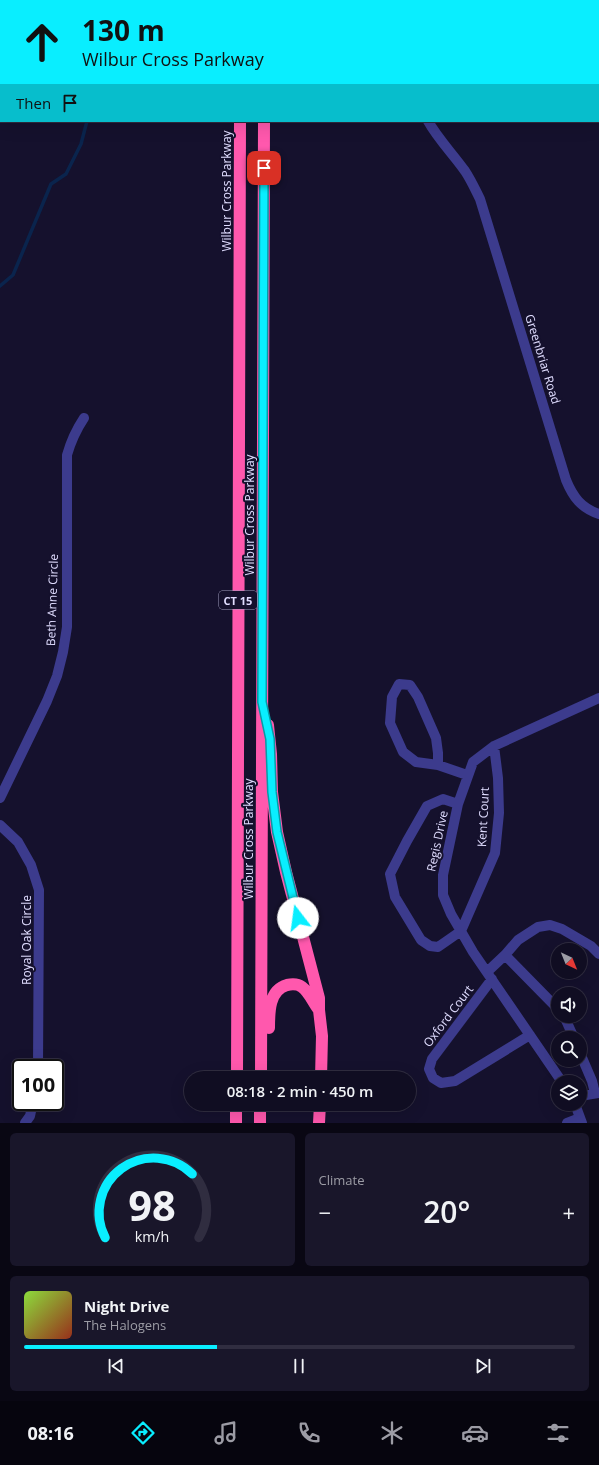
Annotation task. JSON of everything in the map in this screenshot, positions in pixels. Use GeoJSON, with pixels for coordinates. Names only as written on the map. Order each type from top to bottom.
{"type":"FeatureCollection","features":[{"type":"Feature","properties":{"kind":"highway","name":"Wilbur Cross Parkway"},"geometry":{"type":"LineString","coordinates":[[236,1071],[240,122]]}},
{"type":"Feature","properties":{"kind":"highway","name":"Wilbur Cross Parkway"},"geometry":{"type":"LineString","coordinates":[[261,1071],[264,122]]}},
{"type":"Feature","properties":{"kind":"highway"},"geometry":{"type":"LineString","coordinates":[[262,702],[270,739],[272,792],[277,832],[286,872],[319,995],[322,1036],[321,1071]]}},
{"type":"Feature","properties":{"kind":"highway"},"geometry":{"type":"LineString","coordinates":[[261,1060],[268,1036],[271,1001],[276,992],[288,985],[298,985],[307,992],[319,1010]]}},
{"type":"Feature","properties":{"kind":"highway"},"geometry":{"type":"LineString","coordinates":[[236,1111],[236,1123]]}},
{"type":"Feature","properties":{"kind":"highway"},"geometry":{"type":"LineString","coordinates":[[260,1111],[260,1123]]}},
{"type":"Feature","properties":{"kind":"highway"},"geometry":{"type":"LineString","coordinates":[[319,1123],[320,1111]]}},
{"type":"Feature","properties":{"kind":"street","name":"Greenbriar Road"},"geometry":{"type":"LineString","coordinates":[[429,122],[465,171],[473,183],[480,199],[566,480],[572,494],[580,504],[591,512],[599,514]]}},
{"type":"Feature","properties":{"kind":"street","name":"Beth Anne Circle"},"geometry":{"type":"LineString","coordinates":[[0,798],[47,701],[57,676],[63,652],[67,602],[67,455],[73,436],[84,418]]}},
{"type":"Feature","properties":{"kind":"street"},"geometry":{"type":"LineString","coordinates":[[438,765],[436,738],[418,697],[410,684],[399,684],[392,697],[390,723],[402,752],[416,762],[438,765],[467,775]]}},
{"type":"Feature","properties":{"kind":"street","name":"Regis Drive"},"geometry":{"type":"LineString","coordinates":[[557,1075],[473,952],[451,914],[443,895],[443,875],[458,804],[467,775],[473,762],[494,746],[599,698]]}},
{"type":"Feature","properties":{"kind":"street","name":"Kent Court"},"geometry":{"type":"LineString","coordinates":[[461,931],[495,853],[499,813],[498,778],[494,746]]}},
{"type":"Feature","properties":{"kind":"street"},"geometry":{"type":"LineString","coordinates":[[458,804],[443,799],[427,806],[390,874],[395,897],[421,940],[430,946],[438,947],[461,931]]}},
{"type":"Feature","properties":{"kind":"street","name":"Royal Oak Circle"},"geometry":{"type":"LineString","coordinates":[[0,825],[18,842],[31,865],[39,890],[38,1059]]}},
{"type":"Feature","properties":{"kind":"street","name":"Oxford Court"},"geometry":{"type":"LineString","coordinates":[[530,1035],[455,1081],[441,1083],[433,1078],[429,1069],[432,1059],[490,975],[518,940],[538,927],[550,925],[562,929],[590,946],[599,954]]}},
{"type":"Feature","properties":{"kind":"street"},"geometry":{"type":"LineString","coordinates":[[506,955],[551,1002]]}},
{"type":"Feature","properties":{"kind":"street"},"geometry":{"type":"LineString","coordinates":[[586,1067],[597,1093],[587,1095]]}},
{"type":"Feature","properties":{"kind":"street"},"geometry":{"type":"LineString","coordinates":[[25,1123],[30,1116],[31,1111]]}},
{"type":"Feature","properties":{"kind":"street"},"geometry":{"type":"LineString","coordinates":[[567,1123],[581,1121],[577,1111]]}},
{"type":"Feature","properties":{"kind":"waterway"},"geometry":{"type":"LineString","coordinates":[[0,286],[13,275],[51,184],[66,174],[81,144],[87,122]]}},
{"type":"Feature","properties":{"kind":"route"},"geometry":{"type":"LineString","coordinates":[[264,168],[262,702],[270,739],[271,780],[277,832],[298,918]]}}]}
